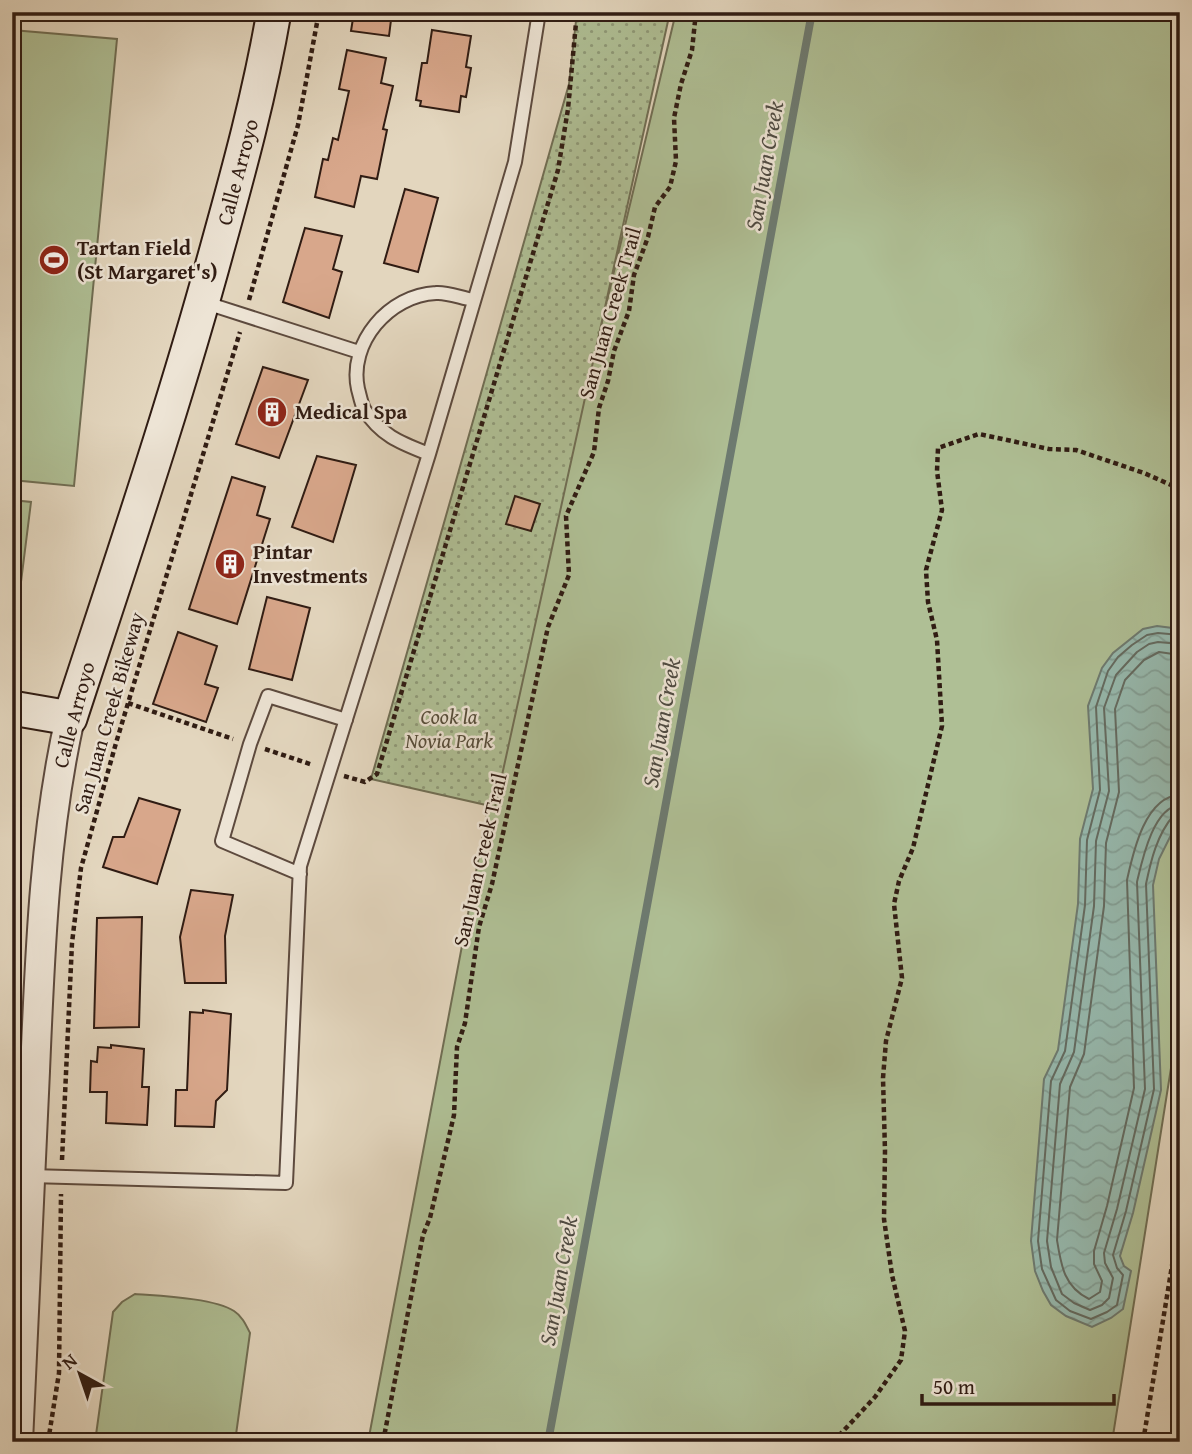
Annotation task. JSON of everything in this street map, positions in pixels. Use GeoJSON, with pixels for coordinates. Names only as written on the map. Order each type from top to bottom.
{"type":"FeatureCollection","features":[{"type":"Feature","properties":{"kind":"main road","name":"Calle Arroyo"},"geometry":{"type":"LineString","coordinates":[[70,718],[169,418],[203,302],[246,145],[265,65],[274,12]]}},
{"type":"Feature","properties":{"kind":"main road"},"geometry":{"type":"LineString","coordinates":[[12,708],[70,718]]}},
{"type":"Feature","properties":{"kind":"street","name":"Calle Arroyo"},"geometry":{"type":"LineString","coordinates":[[18,1442],[17,1361],[46,875],[58,772],[70,718]]}},
{"type":"Feature","properties":{"kind":"lane"},"geometry":{"type":"LineString","coordinates":[[30,1176],[286,1182],[300,874],[516,162],[539,12]]}},
{"type":"Feature","properties":{"kind":"lane"},"geometry":{"type":"LineString","coordinates":[[429,454],[394,440],[362,407],[357,382],[359,352],[376,324],[391,309],[412,298],[437,293],[473,300]]}},
{"type":"Feature","properties":{"kind":"lane"},"geometry":{"type":"LineString","coordinates":[[203,302],[359,352]]}},
{"type":"Feature","properties":{"kind":"lane"},"geometry":{"type":"LineString","coordinates":[[300,874],[222,841],[250,744],[268,695],[346,720]]}},
{"type":"Feature","properties":{"kind":"path","name":"San Juan Creek Bikeway"},"geometry":{"type":"LineString","coordinates":[[48,1442],[59,1373],[61,1177],[72,943],[81,868],[245,315],[298,125],[319,12]]}},
{"type":"Feature","properties":{"kind":"path","name":"San Juan Creek Trail"},"geometry":{"type":"LineString","coordinates":[[383,1442],[423,1235],[430,1218],[454,1115],[457,1047],[465,1023],[479,928],[492,884],[548,627],[569,575],[566,516],[594,452],[599,408],[614,351],[629,312],[634,275],[648,237],[655,207],[670,187],[676,161],[674,118],[692,50],[696,12]]}},
{"type":"Feature","properties":{"kind":"path"},"geometry":{"type":"LineString","coordinates":[[833,1442],[875,1397],[901,1360],[905,1331],[892,1275],[884,1219],[883,1078],[886,1041],[902,978],[894,904],[899,881],[913,848],[942,726],[937,640],[928,602],[926,570],[942,510],[937,471],[938,448],[979,434],[1049,449],[1076,450],[1144,473],[1180,489]]}},
{"type":"Feature","properties":{"kind":"path"},"geometry":{"type":"LineString","coordinates":[[1143,1442],[1180,1217]]}},
{"type":"Feature","properties":{"kind":"green space","name":"Cook la Novia Park"},"geometry":{"type":"Polygon","coordinates":[[[577,12],[670,12],[495,807],[371,779],[569,84],[577,12]]]}},
{"type":"Feature","properties":{"kind":"green space"},"geometry":{"type":"Polygon","coordinates":[[[676,12],[1180,12],[1180,1011],[1112,1442],[368,1442],[497,761],[676,12]]]}},
{"type":"Feature","properties":{"kind":"green space","name":"Tartan Field (St Margaret's)"},"geometry":{"type":"Polygon","coordinates":[[[12,30],[117,39],[74,486],[12,480],[12,30]]]}},
{"type":"Feature","properties":{"kind":"green space"},"geometry":{"type":"Polygon","coordinates":[[[12,500],[31,502],[15,630],[12,629],[12,500]]]}},
{"type":"Feature","properties":{"kind":"green space"},"geometry":{"type":"Polygon","coordinates":[[[135,1294],[214,1303],[234,1311],[244,1321],[250,1333],[235,1442],[95,1442],[113,1312],[135,1294]]]}},
{"type":"Feature","properties":{"kind":"water"},"geometry":{"type":"Polygon","coordinates":[[[1157,626],[1180,629],[1180,817],[1159,859],[1153,885],[1161,1090],[1133,1213],[1120,1256],[1124,1266],[1131,1271],[1123,1309],[1092,1327],[1066,1316],[1051,1305],[1035,1271],[1031,1241],[1044,1079],[1058,1050],[1078,904],[1080,839],[1093,789],[1088,706],[1102,668],[1113,653],[1143,629],[1157,626]]]}},
{"type":"Feature","properties":{"kind":"building"},"geometry":{"type":"Polygon","coordinates":[[[354,12],[392,12],[389,36],[351,31],[354,12]]]}},
{"type":"Feature","properties":{"kind":"building"},"geometry":{"type":"Polygon","coordinates":[[[432,30],[471,36],[466,67],[471,68],[466,97],[461,96],[459,112],[420,106],[421,101],[416,100],[422,63],[427,63],[432,30]]]}},
{"type":"Feature","properties":{"kind":"building"},"geometry":{"type":"Polygon","coordinates":[[[347,50],[386,58],[381,83],[393,86],[383,129],[387,130],[377,179],[361,176],[354,207],[315,197],[323,159],[328,160],[333,138],[338,140],[349,91],[339,89],[347,50]]]}},
{"type":"Feature","properties":{"kind":"building"},"geometry":{"type":"Polygon","coordinates":[[[405,189],[438,198],[418,272],[384,263],[405,189]]]}},
{"type":"Feature","properties":{"kind":"building"},"geometry":{"type":"Polygon","coordinates":[[[305,228],[342,236],[333,269],[342,272],[329,318],[283,302],[305,228]]]}},
{"type":"Feature","properties":{"kind":"building","name":"Medical Spa"},"geometry":{"type":"Polygon","coordinates":[[[263,367],[308,380],[279,458],[236,444],[263,367]]]}},
{"type":"Feature","properties":{"kind":"building"},"geometry":{"type":"Polygon","coordinates":[[[317,456],[356,465],[333,542],[292,527],[317,456]]]}},
{"type":"Feature","properties":{"kind":"building","name":"Pintar Investments"},"geometry":{"type":"Polygon","coordinates":[[[232,477],[265,487],[257,515],[270,519],[237,624],[189,609],[232,477]]]}},
{"type":"Feature","properties":{"kind":"building"},"geometry":{"type":"Polygon","coordinates":[[[515,496],[540,504],[531,531],[506,524],[515,496]]]}},
{"type":"Feature","properties":{"kind":"building"},"geometry":{"type":"Polygon","coordinates":[[[267,597],[310,608],[292,680],[249,669],[267,597]]]}},
{"type":"Feature","properties":{"kind":"building"},"geometry":{"type":"Polygon","coordinates":[[[178,632],[217,646],[205,684],[218,688],[206,722],[153,704],[178,632]]]}},
{"type":"Feature","properties":{"kind":"building"},"geometry":{"type":"Polygon","coordinates":[[[139,798],[180,810],[157,884],[103,867],[113,837],[124,837],[139,798]]]}},
{"type":"Feature","properties":{"kind":"building"},"geometry":{"type":"Polygon","coordinates":[[[191,890],[233,895],[225,936],[226,983],[185,983],[180,937],[191,890]]]}},
{"type":"Feature","properties":{"kind":"building"},"geometry":{"type":"Polygon","coordinates":[[[142,917],[139,1027],[94,1028],[97,918],[142,917]]]}},
{"type":"Feature","properties":{"kind":"building"},"geometry":{"type":"Polygon","coordinates":[[[203,1010],[231,1014],[227,1090],[216,1101],[214,1127],[175,1126],[176,1090],[187,1090],[190,1012],[203,1013],[203,1010]]]}},
{"type":"Feature","properties":{"kind":"building"},"geometry":{"type":"Polygon","coordinates":[[[111,1045],[144,1049],[142,1087],[149,1087],[147,1125],[106,1123],[107,1092],[90,1092],[91,1061],[97,1062],[98,1047],[111,1048],[111,1045]]]}},
{"type":"Feature","properties":{"kind":"waterway","name":"San Juan Creek"},"geometry":{"type":"LineString","coordinates":[[548,1442],[812,12]]}},
{"type":"Feature","properties":{"kind":"place","name":"Tartan Field (St Margaret's)"},"geometry":{"type":"Point","coordinates":[54,260]}},
{"type":"Feature","properties":{"kind":"place","name":"Medical Spa"},"geometry":{"type":"Point","coordinates":[272,412]}},
{"type":"Feature","properties":{"kind":"place","name":"Pintar Investments"},"geometry":{"type":"Point","coordinates":[230,564]}}]}
